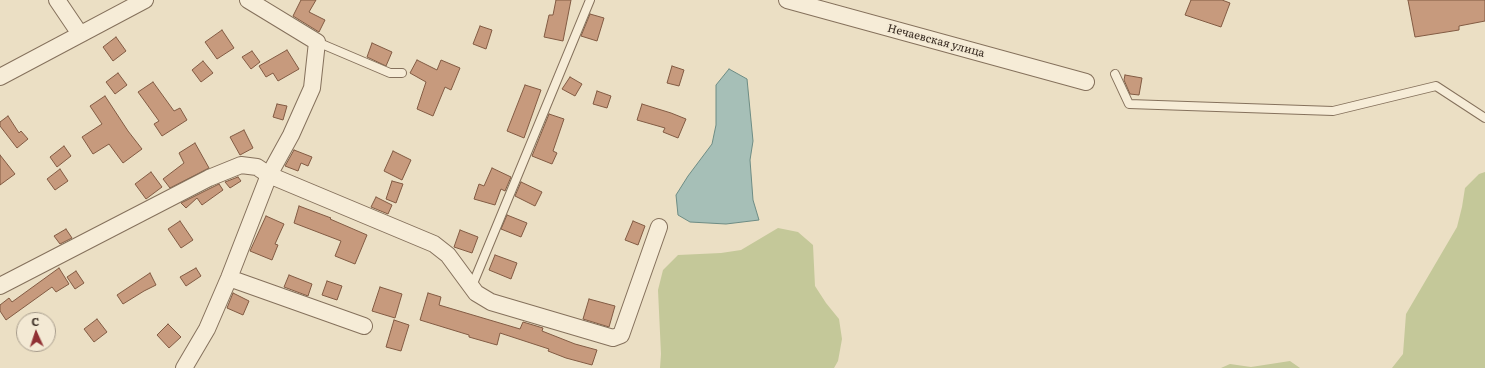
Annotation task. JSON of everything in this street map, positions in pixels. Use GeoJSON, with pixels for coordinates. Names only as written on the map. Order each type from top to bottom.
{"type":"FeatureCollection","features":[{"type":"Feature","properties":{"kind":"street"},"geometry":{"type":"LineString","coordinates":[[57,0],[80,34]]}},
{"type":"Feature","properties":{"kind":"street"},"geometry":{"type":"LineString","coordinates":[[0,77],[145,0]]}},
{"type":"Feature","properties":{"kind":"street"},"geometry":{"type":"LineString","coordinates":[[184,368],[207,329],[229,278],[269,175],[291,134],[312,88],[316,42],[248,0]]}},
{"type":"Feature","properties":{"kind":"street","name":"Нечаевская улица"},"geometry":{"type":"LineString","coordinates":[[791,1],[1086,82]]}},
{"type":"Feature","properties":{"kind":"street"},"geometry":{"type":"LineString","coordinates":[[0,286],[209,178],[241,165],[257,168],[269,175],[434,244],[448,254],[476,293],[491,302],[613,338],[621,335],[659,228]]}},
{"type":"Feature","properties":{"kind":"street"},"geometry":{"type":"LineString","coordinates":[[229,278],[364,326]]}},
{"type":"Feature","properties":{"kind":"lane"},"geometry":{"type":"LineString","coordinates":[[472,286],[590,0]]}},
{"type":"Feature","properties":{"kind":"lane"},"geometry":{"type":"LineString","coordinates":[[316,42],[390,73],[402,73]]}},
{"type":"Feature","properties":{"kind":"lane"},"geometry":{"type":"LineString","coordinates":[[1115,74],[1129,104],[1333,111],[1436,86],[1485,118]]}},
{"type":"Feature","properties":{"kind":"green space"},"geometry":{"type":"Polygon","coordinates":[[[1485,172],[1485,368],[1392,368],[1403,354],[1406,314],[1457,227],[1465,188],[1479,174],[1485,172]]]}},
{"type":"Feature","properties":{"kind":"green space"},"geometry":{"type":"Polygon","coordinates":[[[778,228],[798,232],[813,245],[815,286],[839,319],[842,339],[838,361],[834,368],[660,368],[661,354],[658,290],[663,270],[678,255],[721,253],[741,250],[778,228]]]}},
{"type":"Feature","properties":{"kind":"green space"},"geometry":{"type":"Polygon","coordinates":[[[1290,361],[1300,368],[1221,368],[1230,364],[1251,367],[1290,361]]]}},
{"type":"Feature","properties":{"kind":"water"},"geometry":{"type":"Polygon","coordinates":[[[729,69],[747,79],[753,141],[750,160],[753,200],[759,220],[726,224],[690,222],[678,215],[676,195],[712,144],[716,125],[716,85],[729,69]]]}},
{"type":"Feature","properties":{"kind":"building"},"geometry":{"type":"Polygon","coordinates":[[[301,0],[316,0],[309,12],[325,20],[319,32],[293,16],[301,0]]]}},
{"type":"Feature","properties":{"kind":"building"},"geometry":{"type":"Polygon","coordinates":[[[556,0],[571,0],[563,41],[544,37],[549,15],[553,15],[556,0]]]}},
{"type":"Feature","properties":{"kind":"building"},"geometry":{"type":"Polygon","coordinates":[[[1191,0],[1222,0],[1230,3],[1221,27],[1185,15],[1191,0]]]}},
{"type":"Feature","properties":{"kind":"building"},"geometry":{"type":"Polygon","coordinates":[[[1408,0],[1485,0],[1485,21],[1459,26],[1459,30],[1415,37],[1408,0]]]}},
{"type":"Feature","properties":{"kind":"building"},"geometry":{"type":"Polygon","coordinates":[[[590,14],[604,18],[597,41],[581,36],[590,14]]]}},
{"type":"Feature","properties":{"kind":"building"},"geometry":{"type":"Polygon","coordinates":[[[480,26],[492,30],[486,49],[473,44],[480,26]]]}},
{"type":"Feature","properties":{"kind":"building"},"geometry":{"type":"Polygon","coordinates":[[[222,30],[234,48],[217,59],[205,42],[222,30]]]}},
{"type":"Feature","properties":{"kind":"building"},"geometry":{"type":"Polygon","coordinates":[[[116,37],[126,51],[113,61],[103,47],[116,37]]]}},
{"type":"Feature","properties":{"kind":"building"},"geometry":{"type":"Polygon","coordinates":[[[372,43],[392,52],[386,66],[367,57],[372,43]]]}},
{"type":"Feature","properties":{"kind":"building"},"geometry":{"type":"Polygon","coordinates":[[[287,50],[299,69],[278,81],[273,73],[266,77],[259,66],[287,50]]]}},
{"type":"Feature","properties":{"kind":"building"},"geometry":{"type":"Polygon","coordinates":[[[252,51],[260,62],[251,69],[242,57],[252,51]]]}},
{"type":"Feature","properties":{"kind":"building"},"geometry":{"type":"Polygon","coordinates":[[[417,60],[437,70],[441,60],[460,68],[451,90],[445,87],[433,116],[417,109],[426,82],[410,73],[417,60]]]}},
{"type":"Feature","properties":{"kind":"building"},"geometry":{"type":"Polygon","coordinates":[[[203,61],[213,73],[201,82],[192,70],[203,61]]]}},
{"type":"Feature","properties":{"kind":"building"},"geometry":{"type":"Polygon","coordinates":[[[672,66],[684,70],[679,86],[667,83],[672,66]]]}},
{"type":"Feature","properties":{"kind":"building"},"geometry":{"type":"Polygon","coordinates":[[[118,73],[127,85],[115,94],[106,82],[118,73]]]}},
{"type":"Feature","properties":{"kind":"building"},"geometry":{"type":"Polygon","coordinates":[[[1125,75],[1142,78],[1139,95],[1130,94],[1124,80],[1125,75]]]}},
{"type":"Feature","properties":{"kind":"building"},"geometry":{"type":"Polygon","coordinates":[[[570,77],[582,84],[575,96],[562,89],[570,77]]]}},
{"type":"Feature","properties":{"kind":"building"},"geometry":{"type":"Polygon","coordinates":[[[153,82],[174,111],[180,108],[187,120],[162,136],[154,124],[159,121],[138,92],[153,82]]]}},
{"type":"Feature","properties":{"kind":"building"},"geometry":{"type":"Polygon","coordinates":[[[525,85],[541,90],[524,138],[507,131],[525,85]]]}},
{"type":"Feature","properties":{"kind":"building"},"geometry":{"type":"Polygon","coordinates":[[[597,91],[611,96],[607,108],[593,104],[597,91]]]}},
{"type":"Feature","properties":{"kind":"building"},"geometry":{"type":"Polygon","coordinates":[[[105,96],[142,149],[123,163],[109,144],[93,154],[82,137],[102,124],[90,106],[105,96]]]}},
{"type":"Feature","properties":{"kind":"building"},"geometry":{"type":"Polygon","coordinates":[[[277,104],[287,106],[283,120],[273,117],[277,104]]]}},
{"type":"Feature","properties":{"kind":"building"},"geometry":{"type":"Polygon","coordinates":[[[642,104],[686,119],[678,138],[663,132],[665,128],[637,120],[642,104]]]}},
{"type":"Feature","properties":{"kind":"building"},"geometry":{"type":"Polygon","coordinates":[[[549,114],[564,119],[553,151],[557,153],[552,164],[532,156],[549,114]]]}},
{"type":"Feature","properties":{"kind":"building"},"geometry":{"type":"Polygon","coordinates":[[[8,116],[19,133],[21,131],[28,139],[17,148],[0,126],[0,122],[8,116]]]}},
{"type":"Feature","properties":{"kind":"building"},"geometry":{"type":"Polygon","coordinates":[[[244,130],[253,148],[240,155],[230,137],[244,130]]]}},
{"type":"Feature","properties":{"kind":"building"},"geometry":{"type":"Polygon","coordinates":[[[195,143],[209,168],[170,188],[163,179],[184,163],[179,153],[195,143]]]}},
{"type":"Feature","properties":{"kind":"building"},"geometry":{"type":"Polygon","coordinates":[[[64,146],[71,156],[57,167],[50,157],[64,146]]]}},
{"type":"Feature","properties":{"kind":"building"},"geometry":{"type":"Polygon","coordinates":[[[294,150],[312,157],[308,166],[301,163],[298,171],[285,166],[294,150]]]}},
{"type":"Feature","properties":{"kind":"building"},"geometry":{"type":"Polygon","coordinates":[[[393,151],[411,160],[402,180],[384,171],[393,151]]]}},
{"type":"Feature","properties":{"kind":"building"},"geometry":{"type":"Polygon","coordinates":[[[0,155],[15,174],[0,185],[0,155]]]}},
{"type":"Feature","properties":{"kind":"building"},"geometry":{"type":"Polygon","coordinates":[[[492,168],[511,177],[505,191],[501,189],[495,205],[474,199],[479,184],[484,186],[492,168]]]}},
{"type":"Feature","properties":{"kind":"building"},"geometry":{"type":"Polygon","coordinates":[[[60,169],[68,181],[55,190],[47,179],[60,169]]]}},
{"type":"Feature","properties":{"kind":"building"},"geometry":{"type":"Polygon","coordinates":[[[151,172],[162,187],[146,199],[135,184],[151,172]]]}},
{"type":"Feature","properties":{"kind":"building"},"geometry":{"type":"Polygon","coordinates":[[[238,177],[241,181],[230,188],[225,182],[238,177]]]}},
{"type":"Feature","properties":{"kind":"building"},"geometry":{"type":"Polygon","coordinates":[[[392,181],[403,184],[396,203],[386,199],[392,181]]]}},
{"type":"Feature","properties":{"kind":"building"},"geometry":{"type":"Polygon","coordinates":[[[521,182],[542,192],[535,206],[515,196],[521,182]]]}},
{"type":"Feature","properties":{"kind":"building"},"geometry":{"type":"Polygon","coordinates":[[[219,184],[223,190],[202,205],[197,198],[186,208],[181,203],[219,184]]]}},
{"type":"Feature","properties":{"kind":"building"},"geometry":{"type":"Polygon","coordinates":[[[376,197],[392,205],[388,214],[371,207],[376,197]]]}},
{"type":"Feature","properties":{"kind":"building"},"geometry":{"type":"Polygon","coordinates":[[[299,206],[331,218],[330,219],[367,235],[355,264],[335,256],[341,241],[294,223],[299,206]]]}},
{"type":"Feature","properties":{"kind":"building"},"geometry":{"type":"Polygon","coordinates":[[[507,215],[527,223],[521,237],[501,229],[507,215]]]}},
{"type":"Feature","properties":{"kind":"building"},"geometry":{"type":"Polygon","coordinates":[[[266,216],[284,224],[275,244],[278,245],[272,260],[250,251],[266,216]]]}},
{"type":"Feature","properties":{"kind":"building"},"geometry":{"type":"Polygon","coordinates":[[[180,221],[193,240],[181,248],[168,229],[180,221]]]}},
{"type":"Feature","properties":{"kind":"building"},"geometry":{"type":"Polygon","coordinates":[[[633,221],[645,226],[638,245],[625,240],[633,221]]]}},
{"type":"Feature","properties":{"kind":"building"},"geometry":{"type":"Polygon","coordinates":[[[66,229],[72,238],[60,244],[54,236],[66,229]]]}},
{"type":"Feature","properties":{"kind":"building"},"geometry":{"type":"Polygon","coordinates":[[[460,230],[478,237],[472,253],[454,247],[460,230]]]}},
{"type":"Feature","properties":{"kind":"building"},"geometry":{"type":"Polygon","coordinates":[[[495,255],[517,263],[511,279],[489,270],[495,255]]]}},
{"type":"Feature","properties":{"kind":"building"},"geometry":{"type":"Polygon","coordinates":[[[59,268],[69,284],[56,292],[52,287],[6,320],[0,311],[0,305],[9,298],[12,302],[59,268]]]}},
{"type":"Feature","properties":{"kind":"building"},"geometry":{"type":"Polygon","coordinates":[[[196,268],[201,276],[186,286],[180,277],[196,268]]]}},
{"type":"Feature","properties":{"kind":"building"},"geometry":{"type":"Polygon","coordinates":[[[76,271],[84,283],[75,289],[67,277],[76,271]]]}},
{"type":"Feature","properties":{"kind":"building"},"geometry":{"type":"Polygon","coordinates":[[[150,273],[156,285],[123,304],[117,295],[150,273]]]}},
{"type":"Feature","properties":{"kind":"building"},"geometry":{"type":"Polygon","coordinates":[[[289,275],[312,284],[308,296],[284,287],[289,275]]]}},
{"type":"Feature","properties":{"kind":"building"},"geometry":{"type":"Polygon","coordinates":[[[327,281],[342,286],[337,300],[322,295],[327,281]]]}},
{"type":"Feature","properties":{"kind":"building"},"geometry":{"type":"Polygon","coordinates":[[[380,287],[402,294],[395,318],[372,311],[380,287]]]}},
{"type":"Feature","properties":{"kind":"building"},"geometry":{"type":"Polygon","coordinates":[[[233,293],[249,301],[243,315],[227,308],[233,293]]]}},
{"type":"Feature","properties":{"kind":"building"},"geometry":{"type":"Polygon","coordinates":[[[428,293],[441,297],[439,305],[520,329],[523,322],[543,328],[542,331],[575,344],[597,350],[592,365],[566,358],[548,351],[549,349],[500,333],[497,345],[420,320],[428,293]]]}},
{"type":"Feature","properties":{"kind":"building"},"geometry":{"type":"Polygon","coordinates":[[[589,299],[615,306],[609,327],[583,319],[589,299]]]}},
{"type":"Feature","properties":{"kind":"building"},"geometry":{"type":"Polygon","coordinates":[[[97,319],[107,332],[94,342],[84,329],[97,319]]]}},
{"type":"Feature","properties":{"kind":"building"},"geometry":{"type":"Polygon","coordinates":[[[394,320],[409,325],[401,351],[386,347],[394,320]]]}},
{"type":"Feature","properties":{"kind":"building"},"geometry":{"type":"Polygon","coordinates":[[[168,324],[181,337],[169,348],[157,335],[168,324]]]}}]}
